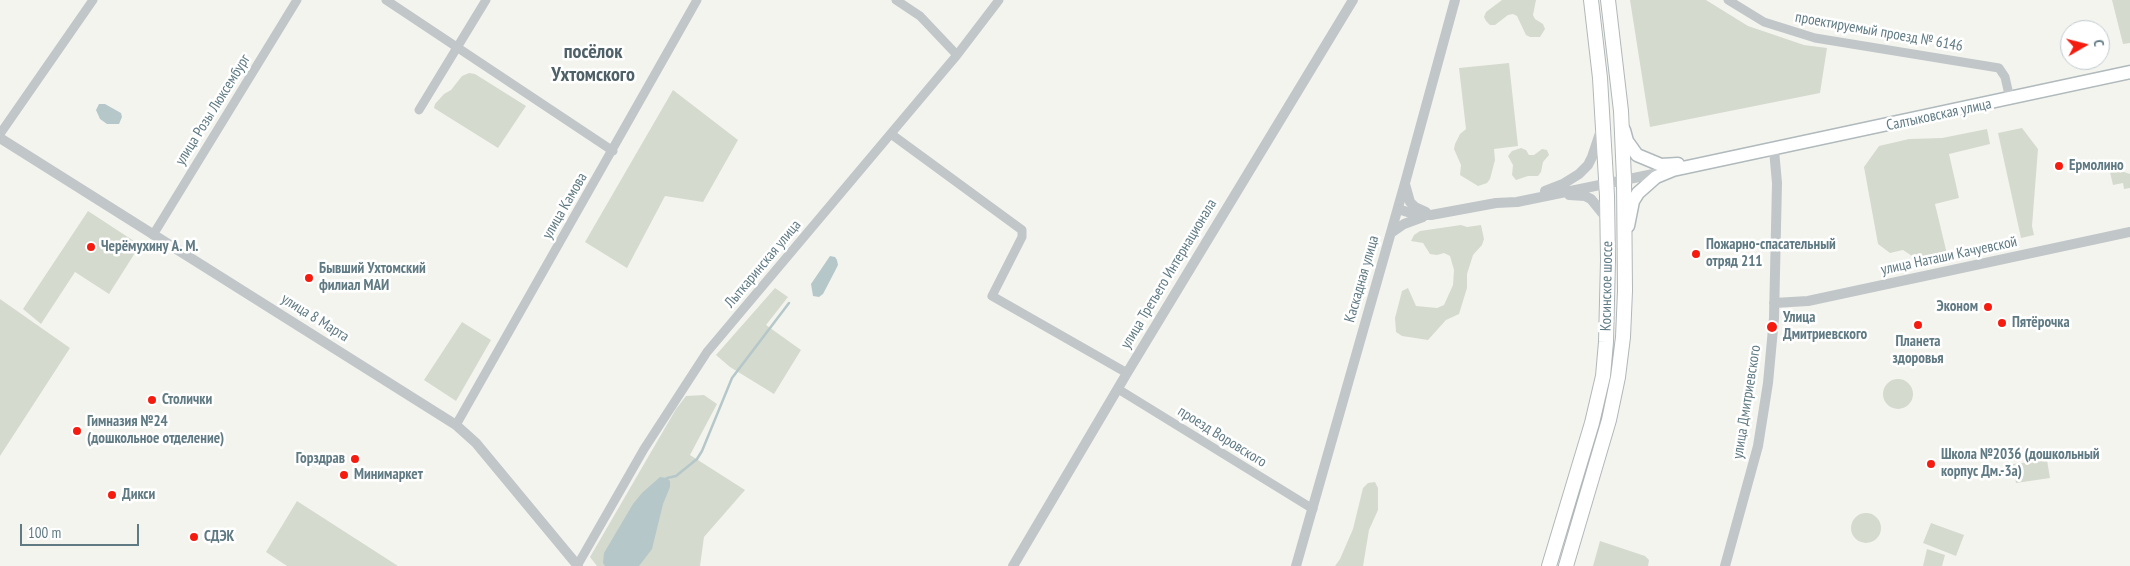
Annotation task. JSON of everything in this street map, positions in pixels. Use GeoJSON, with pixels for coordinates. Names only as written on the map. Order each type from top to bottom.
{"type":"FeatureCollection","features":[{"type":"Feature","properties":{"kind":"highway","name":"Косинское шоссе"},"geometry":{"type":"LineString","coordinates":[[1549,566],[1592,423],[1602,376],[1608,307],[1606,180],[1602,112],[1591,0]]}},
{"type":"Feature","properties":{"kind":"highway","name":"Косинское шоссе"},"geometry":{"type":"LineString","coordinates":[[1566,566],[1603,443],[1614,396],[1623,337],[1624,177],[1621,111],[1608,0]]}},
{"type":"Feature","properties":{"kind":"main road","name":"Салтыковская улица"},"geometry":{"type":"LineString","coordinates":[[1674,167],[1774,150],[2130,72]]}},
{"type":"Feature","properties":{"kind":"main road"},"geometry":{"type":"LineString","coordinates":[[1621,111],[1627,141],[1637,156],[1661,165],[1674,167]]}},
{"type":"Feature","properties":{"kind":"main road"},"geometry":{"type":"LineString","coordinates":[[1625,238],[1632,208],[1638,193],[1656,177],[1674,167]]}},
{"type":"Feature","properties":{"kind":"street"},"geometry":{"type":"LineString","coordinates":[[0,136],[93,0]]}},
{"type":"Feature","properties":{"kind":"street","name":"улица Розы Люксембург"},"geometry":{"type":"LineString","coordinates":[[152,234],[297,0]]}},
{"type":"Feature","properties":{"kind":"street"},"geometry":{"type":"LineString","coordinates":[[386,0],[612,151]]}},
{"type":"Feature","properties":{"kind":"street"},"geometry":{"type":"LineString","coordinates":[[419,110],[486,0]]}},
{"type":"Feature","properties":{"kind":"street","name":"улица Камова"},"geometry":{"type":"LineString","coordinates":[[456,425],[697,0]]}},
{"type":"Feature","properties":{"kind":"street"},"geometry":{"type":"LineString","coordinates":[[896,0],[920,16],[957,55]]}},
{"type":"Feature","properties":{"kind":"street","name":"Лыткаринская улица"},"geometry":{"type":"LineString","coordinates":[[578,566],[644,449],[707,352],[957,55],[999,0]]}},
{"type":"Feature","properties":{"kind":"street","name":"улица Третьего Интернационала"},"geometry":{"type":"LineString","coordinates":[[1013,566],[1127,373],[1353,0]]}},
{"type":"Feature","properties":{"kind":"street","name":"Каскадная улица"},"geometry":{"type":"LineString","coordinates":[[1296,566],[1398,209],[1455,0]]}},
{"type":"Feature","properties":{"kind":"street","name":"проектируемый проезд № 6146"},"geometry":{"type":"LineString","coordinates":[[1728,0],[1764,22],[1815,38],[1999,68],[2005,77],[2010,99]]}},
{"type":"Feature","properties":{"kind":"street"},"geometry":{"type":"LineString","coordinates":[[1544,194],[1579,174],[1588,165],[1600,135],[1602,112]]}},
{"type":"Feature","properties":{"kind":"street"},"geometry":{"type":"LineString","coordinates":[[891,134],[1021,228],[1022,237],[992,296],[1127,373]]}},
{"type":"Feature","properties":{"kind":"street","name":"улица 8 Марта"},"geometry":{"type":"LineString","coordinates":[[0,136],[456,425],[476,443],[578,566]]}},
{"type":"Feature","properties":{"kind":"street","name":"улица Дмитриевского"},"geometry":{"type":"LineString","coordinates":[[1725,566],[1746,491],[1762,423],[1769,373],[1774,304],[1778,182],[1774,150]]}},
{"type":"Feature","properties":{"kind":"street","name":"Салтыковская улица"},"geometry":{"type":"LineString","coordinates":[[1398,209],[1417,215],[1432,215],[1496,203],[1517,202],[1606,180],[1674,167]]}},
{"type":"Feature","properties":{"kind":"street"},"geometry":{"type":"LineString","coordinates":[[1405,183],[1410,202],[1415,207],[1432,215]]}},
{"type":"Feature","properties":{"kind":"street"},"geometry":{"type":"LineString","coordinates":[[1544,194],[1577,194],[1585,196],[1600,208],[1608,220]]}},
{"type":"Feature","properties":{"kind":"street"},"geometry":{"type":"LineString","coordinates":[[1391,233],[1404,224],[1432,215]]}},
{"type":"Feature","properties":{"kind":"street","name":"улица Наташи Качуевской"},"geometry":{"type":"LineString","coordinates":[[1774,304],[1808,301],[2130,232]]}},
{"type":"Feature","properties":{"kind":"street","name":"проезд Воровского"},"geometry":{"type":"LineString","coordinates":[[1118,389],[1312,509]]}},
{"type":"Feature","properties":{"kind":"shaded area"},"geometry":{"type":"Polygon","coordinates":[[[1502,0],[1536,0],[1533,15],[1535,19],[1543,24],[1545,29],[1540,37],[1526,35],[1517,16],[1513,14],[1508,15],[1495,25],[1490,25],[1484,17],[1486,12],[1502,0]]]}},
{"type":"Feature","properties":{"kind":"shaded area"},"geometry":{"type":"Polygon","coordinates":[[[1630,0],[1706,0],[1748,26],[1804,45],[1827,48],[1820,93],[1650,127],[1630,0]]]}},
{"type":"Feature","properties":{"kind":"shaded area"},"geometry":{"type":"Polygon","coordinates":[[[2112,0],[2130,0],[2130,43],[2123,44],[2112,0]]]}},
{"type":"Feature","properties":{"kind":"shaded area"},"geometry":{"type":"Polygon","coordinates":[[[1509,63],[1518,146],[1494,149],[1495,160],[1490,179],[1487,183],[1478,186],[1460,175],[1461,165],[1454,149],[1460,134],[1466,129],[1459,68],[1509,63]]]}},
{"type":"Feature","properties":{"kind":"shaded area"},"geometry":{"type":"Polygon","coordinates":[[[469,73],[475,74],[526,106],[498,148],[434,108],[435,104],[444,94],[451,90],[462,76],[469,73]]]}},
{"type":"Feature","properties":{"kind":"shaded area"},"geometry":{"type":"Polygon","coordinates":[[[673,90],[738,140],[703,202],[665,196],[627,268],[585,242],[673,90]]]}},
{"type":"Feature","properties":{"kind":"shaded area"},"geometry":{"type":"Polygon","coordinates":[[[99,104],[105,104],[121,113],[122,117],[119,124],[107,124],[100,119],[96,110],[99,104]]]}},
{"type":"Feature","properties":{"kind":"shaded area"},"geometry":{"type":"Polygon","coordinates":[[[2022,128],[2038,149],[2032,226],[2034,235],[2021,238],[1998,133],[2022,128]]]}},
{"type":"Feature","properties":{"kind":"shaded area"},"geometry":{"type":"Polygon","coordinates":[[[1987,129],[1990,144],[1949,154],[1959,198],[1935,204],[1947,254],[1915,258],[1903,250],[1890,253],[1878,244],[1864,167],[1879,146],[1909,139],[1942,138],[1987,129]]]}},
{"type":"Feature","properties":{"kind":"shaded area"},"geometry":{"type":"Polygon","coordinates":[[[1521,148],[1526,150],[1529,155],[1534,155],[1542,149],[1547,150],[1549,155],[1543,162],[1538,176],[1528,176],[1516,180],[1512,175],[1513,165],[1508,156],[1512,151],[1521,148]]]}},
{"type":"Feature","properties":{"kind":"shaded area"},"geometry":{"type":"Polygon","coordinates":[[[2119,166],[2121,171],[2130,174],[2130,188],[2124,189],[2123,183],[2113,185],[2109,168],[2119,166]]]}},
{"type":"Feature","properties":{"kind":"shaded area"},"geometry":{"type":"Polygon","coordinates":[[[88,211],[140,245],[109,294],[75,272],[41,324],[23,309],[88,211]]]}},
{"type":"Feature","properties":{"kind":"shaded area"},"geometry":{"type":"Polygon","coordinates":[[[1461,225],[1467,227],[1481,225],[1484,239],[1482,245],[1473,255],[1467,274],[1467,288],[1459,314],[1446,320],[1428,340],[1402,336],[1396,332],[1395,318],[1402,291],[1408,288],[1416,306],[1437,308],[1444,305],[1453,285],[1454,270],[1450,256],[1444,253],[1430,254],[1423,243],[1411,241],[1414,235],[1420,231],[1461,225]]]}},
{"type":"Feature","properties":{"kind":"shaded area"},"geometry":{"type":"Polygon","coordinates":[[[830,256],[835,257],[838,265],[823,294],[819,297],[813,296],[811,284],[830,256]]]}},
{"type":"Feature","properties":{"kind":"shaded area"},"geometry":{"type":"Polygon","coordinates":[[[775,288],[788,297],[766,325],[801,350],[774,394],[730,367],[716,355],[775,288]]]}},
{"type":"Feature","properties":{"kind":"shaded area"},"geometry":{"type":"Polygon","coordinates":[[[0,299],[70,348],[0,456],[0,299]]]}},
{"type":"Feature","properties":{"kind":"shaded area"},"geometry":{"type":"Polygon","coordinates":[[[462,322],[491,340],[456,401],[424,380],[462,322]]]}},
{"type":"Feature","properties":{"kind":"shaded area"},"geometry":{"type":"Polygon","coordinates":[[[1898,379],[1904,380],[1912,388],[1912,400],[1904,408],[1898,409],[1892,408],[1884,400],[1883,394],[1884,388],[1892,380],[1898,379]]]}},
{"type":"Feature","properties":{"kind":"shaded area"},"geometry":{"type":"Polygon","coordinates":[[[704,395],[717,404],[690,455],[745,490],[704,537],[700,566],[597,566],[590,557],[676,409],[686,396],[704,395]]]}},
{"type":"Feature","properties":{"kind":"shaded area"},"geometry":{"type":"Polygon","coordinates":[[[2047,460],[2050,478],[2016,483],[2013,464],[2047,460]]]}},
{"type":"Feature","properties":{"kind":"shaded area"},"geometry":{"type":"Polygon","coordinates":[[[660,477],[667,478],[670,481],[670,487],[663,504],[652,549],[639,566],[605,566],[603,563],[604,553],[633,504],[660,477]]]}},
{"type":"Feature","properties":{"kind":"shaded area"},"geometry":{"type":"Polygon","coordinates":[[[1375,482],[1378,488],[1378,510],[1369,530],[1363,566],[1335,566],[1353,529],[1363,488],[1368,483],[1375,482]]]}},
{"type":"Feature","properties":{"kind":"shaded area"},"geometry":{"type":"Polygon","coordinates":[[[297,501],[398,566],[287,566],[266,552],[297,501]]]}},
{"type":"Feature","properties":{"kind":"shaded area"},"geometry":{"type":"Polygon","coordinates":[[[1866,513],[1872,514],[1880,522],[1880,534],[1872,542],[1866,543],[1860,542],[1852,534],[1851,528],[1852,522],[1860,514],[1866,513]]]}},
{"type":"Feature","properties":{"kind":"shaded area"},"geometry":{"type":"Polygon","coordinates":[[[1931,523],[1964,535],[1956,556],[1923,543],[1931,523]]]}},
{"type":"Feature","properties":{"kind":"shaded area"},"geometry":{"type":"Polygon","coordinates":[[[1600,541],[1645,556],[1649,560],[1648,566],[1593,566],[1600,541]]]}},
{"type":"Feature","properties":{"kind":"shaded area"},"geometry":{"type":"Polygon","coordinates":[[[1927,549],[1945,555],[1942,566],[1923,566],[1927,549]]]}},
{"type":"Feature","properties":{"kind":"waterway"},"geometry":{"type":"LineString","coordinates":[[667,478],[676,476],[697,459],[732,378],[789,303]]}},
{"type":"Feature","properties":{"kind":"place","name":"Ермолино"},"geometry":{"type":"Point","coordinates":[2059,166]}},
{"type":"Feature","properties":{"kind":"place","name":"Черёмухину А. М."},"geometry":{"type":"Point","coordinates":[91,247]}},
{"type":"Feature","properties":{"kind":"place","name":"Пожарно-спасательный отряд 211"},"geometry":{"type":"Point","coordinates":[1696,254]}},
{"type":"Feature","properties":{"kind":"place","name":"Бывший Ухтомский филиал МАИ"},"geometry":{"type":"Point","coordinates":[309,278]}},
{"type":"Feature","properties":{"kind":"place","name":"Эконом"},"geometry":{"type":"Point","coordinates":[1988,307]}},
{"type":"Feature","properties":{"kind":"place","name":"Пятёрочка"},"geometry":{"type":"Point","coordinates":[2002,323]}},
{"type":"Feature","properties":{"kind":"place","name":"Планета здоровья"},"geometry":{"type":"Point","coordinates":[1918,325]}},
{"type":"Feature","properties":{"kind":"place","name":"Улица Дмитриевского"},"geometry":{"type":"Point","coordinates":[1772,327]}},
{"type":"Feature","properties":{"kind":"place","name":"Столички"},"geometry":{"type":"Point","coordinates":[152,400]}},
{"type":"Feature","properties":{"kind":"place","name":"Гимназия №24 (дошкольное отделение)"},"geometry":{"type":"Point","coordinates":[77,431]}},
{"type":"Feature","properties":{"kind":"place","name":"Горздрав"},"geometry":{"type":"Point","coordinates":[355,459]}},
{"type":"Feature","properties":{"kind":"place","name":"Школа №2036 (дошкольный корпус Дм.-3а)"},"geometry":{"type":"Point","coordinates":[1931,464]}},
{"type":"Feature","properties":{"kind":"place","name":"Минимаркет"},"geometry":{"type":"Point","coordinates":[344,475]}},
{"type":"Feature","properties":{"kind":"place","name":"Дикси"},"geometry":{"type":"Point","coordinates":[112,495]}},
{"type":"Feature","properties":{"kind":"place","name":"СДЭК"},"geometry":{"type":"Point","coordinates":[194,537]}},
{"type":"Feature","properties":{"kind":"district","name":"посёлок Ухтомского"},"geometry":{"type":"Point","coordinates":[593,64]}}]}
